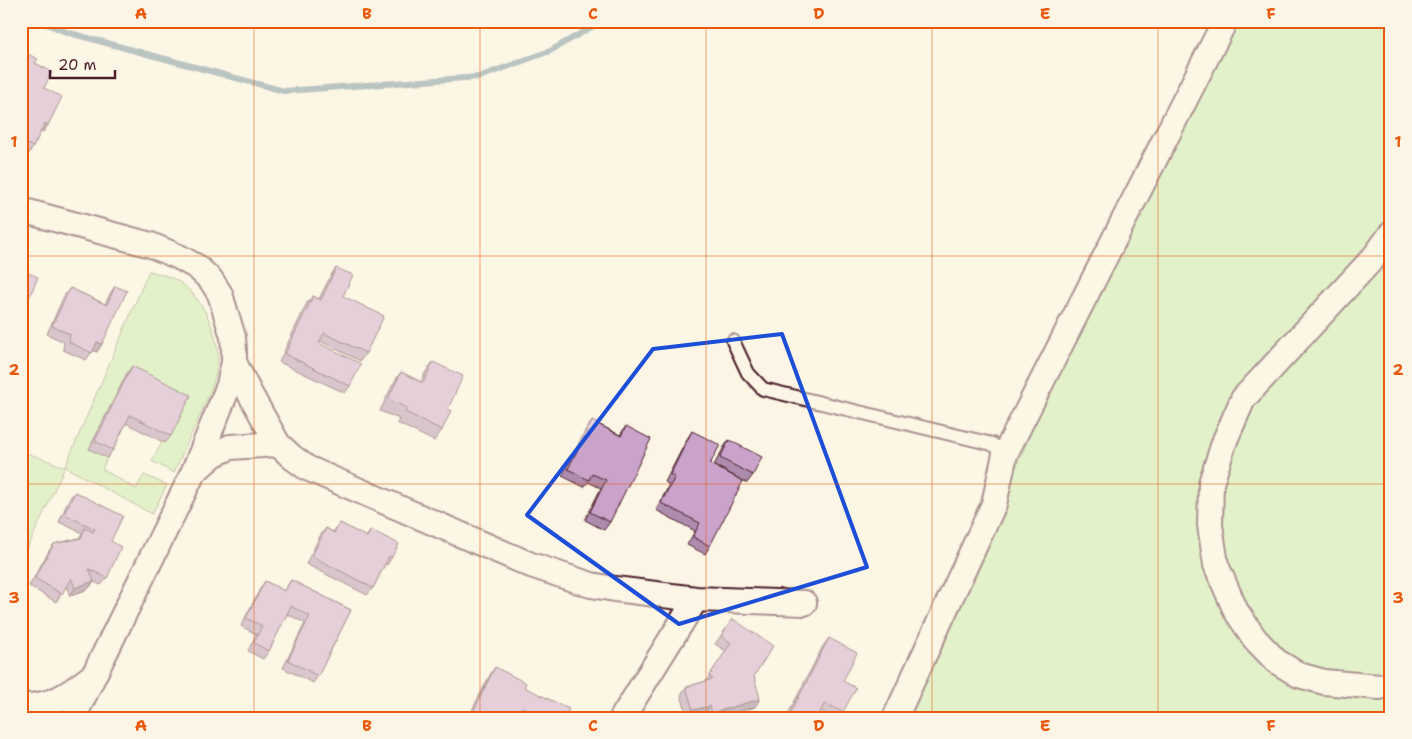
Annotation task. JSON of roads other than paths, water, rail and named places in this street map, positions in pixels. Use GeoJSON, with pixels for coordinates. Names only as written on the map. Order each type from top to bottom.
{"type":"FeatureCollection","features":[{"type":"Feature","properties":{"kind":"street"},"geometry":{"type":"LineString","coordinates":[[895,718],[994,504],[1005,454],[1226,21]]}},
{"type":"Feature","properties":{"kind":"street"},"geometry":{"type":"LineString","coordinates":[[21,210],[151,245],[197,267],[212,280],[220,294],[233,337],[234,362],[229,385],[193,473],[73,718]]}},
{"type":"Feature","properties":{"kind":"street"},"geometry":{"type":"LineString","coordinates":[[1391,234],[1375,256],[1244,399],[1225,440],[1212,483],[1210,525],[1216,565],[1236,611],[1254,639],[1276,661],[1299,675],[1324,682],[1379,687],[1391,684]]}},
{"type":"Feature","properties":{"kind":"street"},"geometry":{"type":"LineString","coordinates":[[234,362],[278,444],[307,468],[531,565],[591,584],[615,589],[696,599],[804,603]]}},
{"type":"Feature","properties":{"kind":"street"},"geometry":{"type":"LineString","coordinates":[[193,473],[213,455],[230,446],[278,444]]}},
{"type":"Feature","properties":{"kind":"street"},"geometry":{"type":"LineString","coordinates":[[622,718],[696,599]]}},
{"type":"Feature","properties":{"kind":"street"},"geometry":{"type":"LineString","coordinates":[[21,706],[35,706],[57,700],[72,692],[93,676]]}},
{"type":"Feature","properties":{"kind":"lane"},"geometry":{"type":"LineString","coordinates":[[733,341],[748,373],[763,388],[992,444],[1005,454]]}},
{"type":"Feature","properties":{"kind":"waterway"},"geometry":{"type":"LineString","coordinates":[[40,21],[66,32],[284,91],[479,77],[550,51],[602,21]]}}]}
